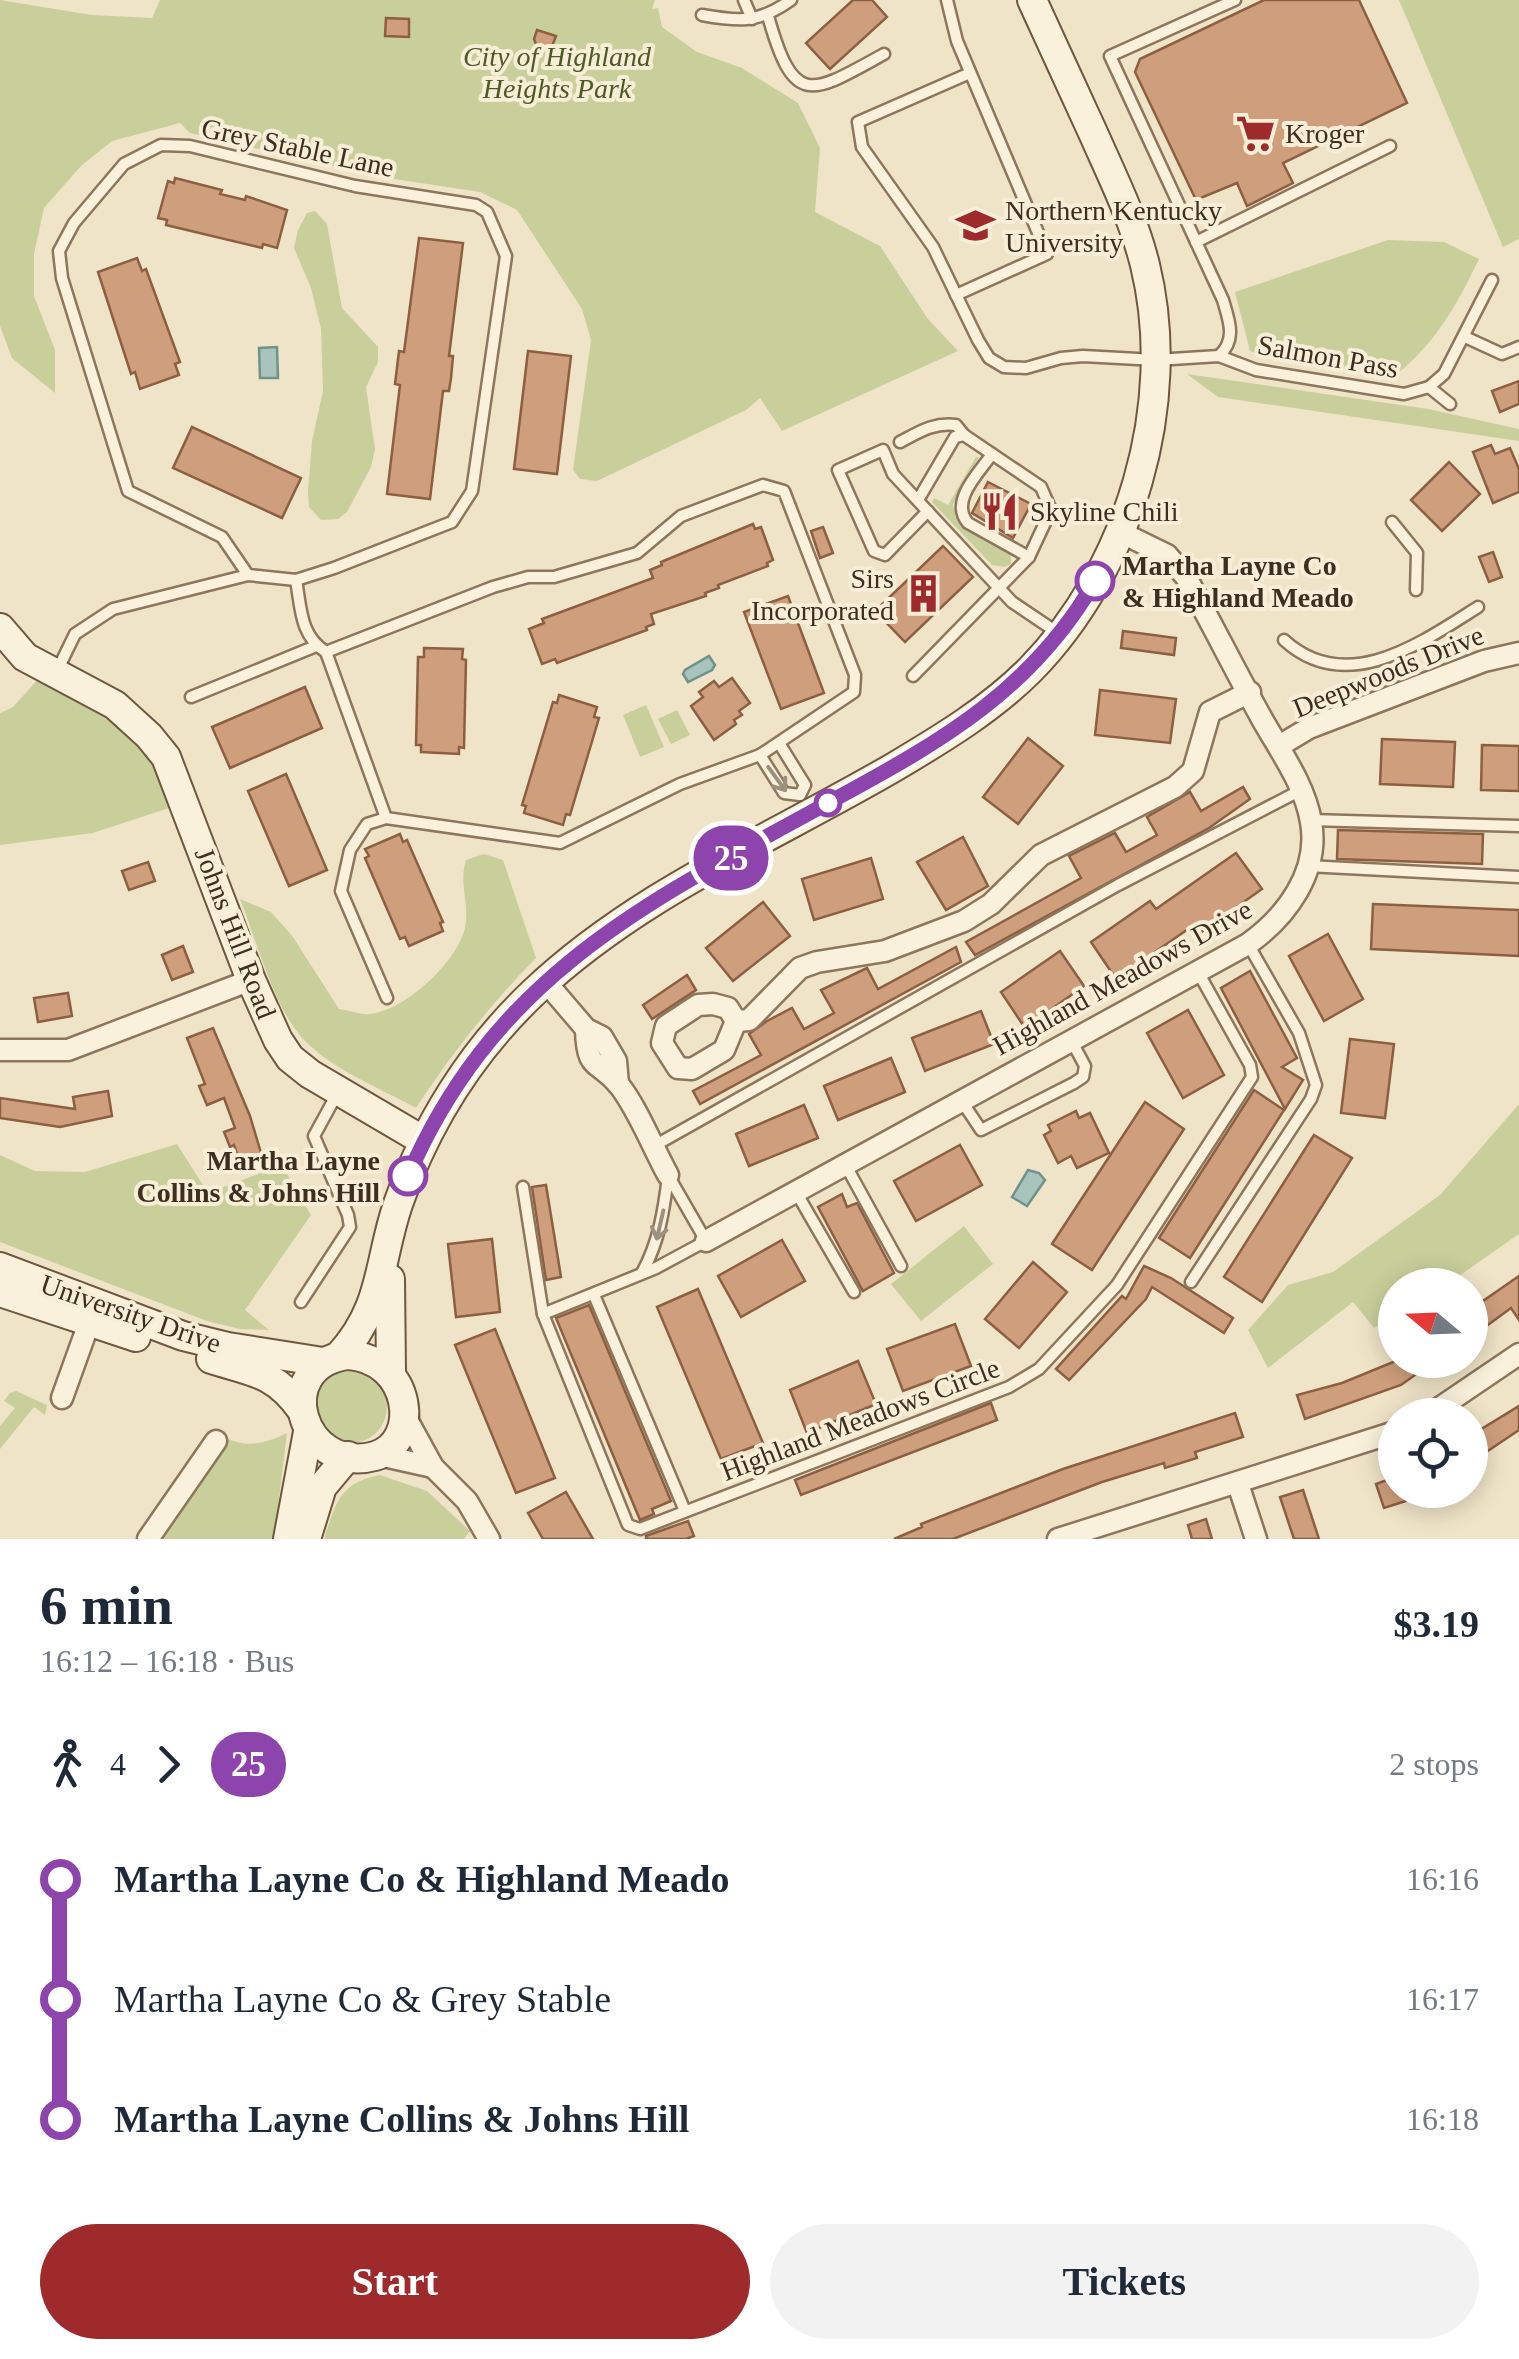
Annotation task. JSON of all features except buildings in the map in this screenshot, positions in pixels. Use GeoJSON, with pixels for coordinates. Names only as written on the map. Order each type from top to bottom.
{"type":"FeatureCollection","features":[{"type":"Feature","properties":{"kind":"main road"},"geometry":{"type":"LineString","coordinates":[[288,1539],[308,1384],[360,1331],[372,1308],[396,1210],[424,1140],[498,1029],[583,949],[641,908],[805,804],[953,732],[1004,694],[1033,667],[1059,634],[1090,589],[1120,532],[1145,453],[1156,360],[1145,266],[1133,228],[1032,0]]}},
{"type":"Feature","properties":{"kind":"main road","name":"Johns Hill Road"},"geometry":{"type":"LineString","coordinates":[[0,628],[25,656],[115,705],[166,757],[251,980],[290,1058],[310,1074],[424,1140]]}},
{"type":"Feature","properties":{"kind":"main road"},"geometry":{"type":"LineString","coordinates":[[388,1243],[391,1372]]}},
{"type":"Feature","properties":{"kind":"main road","name":"University Drive"},"geometry":{"type":"LineString","coordinates":[[0,1267],[183,1336],[228,1347],[331,1359]]}},
{"type":"Feature","properties":{"kind":"main road","name":"University Drive"},"geometry":{"type":"LineString","coordinates":[[0,1292],[276,1380],[287,1389],[304,1420]]}},
{"type":"Feature","properties":{"kind":"main road"},"geometry":{"type":"LineString","coordinates":[[304,1420],[330,1449],[348,1456],[379,1455],[400,1430],[404,1414],[401,1390],[391,1372],[360,1355],[331,1359]]}},
{"type":"Feature","properties":{"kind":"main road"},"geometry":{"type":"LineString","coordinates":[[306,1539],[322,1487],[348,1456]]}},
{"type":"Feature","properties":{"kind":"street","name":"Highland Meadows Drive"},"geometry":{"type":"LineString","coordinates":[[706,1241],[1248,944],[1282,916],[1303,881],[1311,820],[1279,746],[1175,563],[1167,555],[1120,532]]}},
{"type":"Feature","properties":{"kind":"street","name":"Deepwoods Drive"},"geometry":{"type":"LineString","coordinates":[[1279,746],[1309,728],[1484,660],[1519,653]]}},
{"type":"Feature","properties":{"kind":"street"},"geometry":{"type":"LineString","coordinates":[[736,1021],[749,1020],[800,968],[885,951],[964,921],[990,904],[1040,855],[1175,787],[1193,770],[1210,712],[1250,692]]}},
{"type":"Feature","properties":{"kind":"street"},"geometry":{"type":"LineString","coordinates":[[0,1050],[68,1050],[251,980]]}},
{"type":"Feature","properties":{"kind":"street"},"geometry":{"type":"LineString","coordinates":[[546,982],[586,1028],[602,1037],[616,1061],[618,1084],[668,1175]]}},
{"type":"Feature","properties":{"kind":"street"},"geometry":{"type":"LineString","coordinates":[[62,1398],[89,1323]]}},
{"type":"Feature","properties":{"kind":"street"},"geometry":{"type":"LineString","coordinates":[[1454,1398],[1519,1354]]}},
{"type":"Feature","properties":{"kind":"street"},"geometry":{"type":"LineString","coordinates":[[404,1414],[433,1467],[467,1500],[488,1539]]}},
{"type":"Feature","properties":{"kind":"street"},"geometry":{"type":"LineString","coordinates":[[1058,1539],[1378,1438]]}},
{"type":"Feature","properties":{"kind":"street"},"geometry":{"type":"LineString","coordinates":[[148,1539],[216,1441]]}},
{"type":"Feature","properties":{"kind":"street"},"geometry":{"type":"LineString","coordinates":[[379,1455],[433,1467]]}},
{"type":"Feature","properties":{"kind":"street"},"geometry":{"type":"LineString","coordinates":[[1238,1484],[1256,1539]]}},
{"type":"Feature","properties":{"kind":"lane"},"geometry":{"type":"LineString","coordinates":[[744,0],[752,19]]}},
{"type":"Feature","properties":{"kind":"lane"},"geometry":{"type":"LineString","coordinates":[[702,14],[735,21],[752,19],[768,16],[791,0]]}},
{"type":"Feature","properties":{"kind":"lane"},"geometry":{"type":"LineString","coordinates":[[947,0],[957,41],[1047,254],[956,296],[932,248],[862,147],[858,122],[970,73]]}},
{"type":"Feature","properties":{"kind":"lane"},"geometry":{"type":"LineString","coordinates":[[1219,356],[1227,348],[1231,327],[1223,300],[1110,56],[1235,0]]}},
{"type":"Feature","properties":{"kind":"lane"},"geometry":{"type":"LineString","coordinates":[[768,16],[789,75],[807,85],[831,82],[884,54]]}},
{"type":"Feature","properties":{"kind":"lane","name":"Grey Stable Lane"},"geometry":{"type":"LineString","coordinates":[[56,674],[75,634],[113,609],[248,575],[296,580],[452,522],[472,491],[506,256],[487,212],[476,205],[355,186],[190,146],[161,146],[124,164],[74,223],[59,251],[62,278],[128,492],[222,537],[248,575]]}},
{"type":"Feature","properties":{"kind":"lane"},"geometry":{"type":"LineString","coordinates":[[1196,242],[1390,146]]}},
{"type":"Feature","properties":{"kind":"lane","name":"Salmon Pass"},"geometry":{"type":"LineString","coordinates":[[956,296],[990,358],[1004,367],[1026,368],[1084,356],[1156,360],[1219,356],[1256,370],[1404,394],[1429,387],[1444,374],[1492,280]]}},
{"type":"Feature","properties":{"kind":"lane"},"geometry":{"type":"LineString","coordinates":[[1465,337],[1502,354],[1519,347]]}},
{"type":"Feature","properties":{"kind":"lane"},"geometry":{"type":"LineString","coordinates":[[1429,387],[1450,404]]}},
{"type":"Feature","properties":{"kind":"lane"},"geometry":{"type":"LineString","coordinates":[[900,442],[927,427],[956,424],[964,435],[1041,487],[1051,510],[1029,556],[914,676]]}},
{"type":"Feature","properties":{"kind":"lane"},"geometry":{"type":"LineString","coordinates":[[918,500],[955,437],[964,435]]}},
{"type":"Feature","properties":{"kind":"lane"},"geometry":{"type":"LineString","coordinates":[[928,511],[885,556],[874,551],[838,470],[882,450],[893,474],[918,500],[1012,602],[1059,634]]}},
{"type":"Feature","properties":{"kind":"lane"},"geometry":{"type":"LineString","coordinates":[[992,454],[967,490],[960,506],[962,516],[1029,556]]}},
{"type":"Feature","properties":{"kind":"lane"},"geometry":{"type":"LineString","coordinates":[[326,652],[492,587],[528,576],[554,577],[637,553],[681,516],[763,485],[784,491],[856,683],[854,692],[838,705],[760,755],[680,784],[560,842],[386,818],[366,824],[344,867],[341,890],[388,998]]}},
{"type":"Feature","properties":{"kind":"lane"},"geometry":{"type":"LineString","coordinates":[[1392,522],[1418,554],[1416,590]]}},
{"type":"Feature","properties":{"kind":"lane"},"geometry":{"type":"LineString","coordinates":[[296,580],[303,626],[316,646],[326,652],[386,818]]}},
{"type":"Feature","properties":{"kind":"lane"},"geometry":{"type":"LineString","coordinates":[[1284,640],[1301,656],[1326,665],[1370,663],[1421,643],[1478,607]]}},
{"type":"Feature","properties":{"kind":"lane"},"geometry":{"type":"LineString","coordinates":[[192,696],[316,646]]}},
{"type":"Feature","properties":{"kind":"lane"},"geometry":{"type":"LineString","coordinates":[[779,743],[804,784],[805,804]]}},
{"type":"Feature","properties":{"kind":"lane"},"geometry":{"type":"LineString","coordinates":[[760,755],[784,793],[805,804]]}},
{"type":"Feature","properties":{"kind":"lane"},"geometry":{"type":"LineString","coordinates":[[652,1147],[1118,885],[1301,790]]}},
{"type":"Feature","properties":{"kind":"lane"},"geometry":{"type":"LineString","coordinates":[[1311,820],[1519,826]]}},
{"type":"Feature","properties":{"kind":"lane"},"geometry":{"type":"LineString","coordinates":[[1306,866],[1519,878]]}},
{"type":"Feature","properties":{"kind":"lane"},"geometry":{"type":"LineString","coordinates":[[1190,1282],[1316,1086],[1299,1032],[1248,944]]}},
{"type":"Feature","properties":{"kind":"lane","name":"Highland Meadows Circle"},"geometry":{"type":"LineString","coordinates":[[523,1187],[543,1314],[628,1526],[640,1530],[1009,1388],[1039,1370],[1117,1285],[1252,1077],[1250,1065],[1198,972]]}},
{"type":"Feature","properties":{"kind":"lane"},"geometry":{"type":"LineString","coordinates":[[961,1100],[981,1130],[1044,1099],[1083,1077],[1085,1066],[1071,1040]]}},
{"type":"Feature","properties":{"kind":"lane"},"geometry":{"type":"LineString","coordinates":[[301,1302],[350,1227],[314,1136],[338,1091]]}},
{"type":"Feature","properties":{"kind":"lane"},"geometry":{"type":"LineString","coordinates":[[845,1163],[901,1266]]}},
{"type":"Feature","properties":{"kind":"lane"},"geometry":{"type":"LineString","coordinates":[[543,1314],[594,1295],[706,1241],[668,1175]]}},
{"type":"Feature","properties":{"kind":"lane"},"geometry":{"type":"LineString","coordinates":[[642,1273],[654,1253],[668,1175]]}},
{"type":"Feature","properties":{"kind":"lane"},"geometry":{"type":"LineString","coordinates":[[796,1191],[854,1292]]}},
{"type":"Feature","properties":{"kind":"lane"},"geometry":{"type":"LineString","coordinates":[[594,1295],[685,1511]]}},
{"type":"Feature","properties":{"kind":"green space","name":"City of Highland Heights Park"},"geometry":{"type":"Polygon","coordinates":[[[0,0],[92,15],[152,18],[160,0],[655,0],[652,9],[658,8],[662,27],[697,52],[742,68],[798,103],[820,148],[815,212],[880,246],[928,319],[958,351],[782,431],[760,398],[746,410],[597,481],[580,479],[573,470],[591,340],[582,309],[517,210],[480,192],[374,176],[190,133],[180,123],[112,141],[81,166],[44,208],[34,254],[34,296],[55,350],[55,393],[12,358],[0,326],[0,0]]]}},
{"type":"Feature","properties":{"kind":"green space"},"geometry":{"type":"Polygon","coordinates":[[[1399,0],[1519,0],[1519,239],[1503,247],[1399,0]]]}},
{"type":"Feature","properties":{"kind":"green space"},"geometry":{"type":"Polygon","coordinates":[[[315,211],[327,224],[342,308],[378,347],[378,362],[366,387],[375,449],[371,467],[347,512],[338,519],[321,520],[309,507],[308,491],[312,441],[323,391],[321,329],[311,288],[294,248],[307,213],[315,211]]]}},
{"type":"Feature","properties":{"kind":"green space"},"geometry":{"type":"Polygon","coordinates":[[[1388,240],[1444,242],[1479,259],[1444,322],[1397,374],[1269,358],[1250,351],[1235,292],[1388,240]]]}},
{"type":"Feature","properties":{"kind":"green space"},"geometry":{"type":"Polygon","coordinates":[[[1187,374],[1428,409],[1519,429],[1519,441],[1218,397],[1187,374]]]}},
{"type":"Feature","properties":{"kind":"green space"},"geometry":{"type":"Polygon","coordinates":[[[976,457],[953,504],[967,529],[1011,555],[1011,564],[1005,567],[992,565],[932,502],[934,498],[948,505],[976,457]]]}},
{"type":"Feature","properties":{"kind":"green space"},"geometry":{"type":"Polygon","coordinates":[[[42,675],[124,724],[154,755],[178,805],[93,833],[0,845],[0,713],[13,707],[42,675]]]}},
{"type":"Feature","properties":{"kind":"green space"},"geometry":{"type":"Polygon","coordinates":[[[646,705],[664,747],[640,757],[623,715],[646,705]]]}},
{"type":"Feature","properties":{"kind":"green space"},"geometry":{"type":"Polygon","coordinates":[[[677,710],[690,735],[671,744],[658,719],[677,710]]]}},
{"type":"Feature","properties":{"kind":"green space"},"geometry":{"type":"Polygon","coordinates":[[[484,854],[503,860],[536,958],[472,1030],[416,1108],[343,1069],[304,1040],[283,1010],[240,899],[271,912],[293,937],[339,1009],[370,1014],[384,1011],[415,993],[455,950],[466,921],[466,860],[484,854]]]}},
{"type":"Feature","properties":{"kind":"green space"},"geometry":{"type":"Polygon","coordinates":[[[1519,1104],[1519,1234],[1470,1268],[1378,1268],[1378,1326],[1374,1328],[1353,1302],[1268,1368],[1248,1330],[1288,1285],[1333,1272],[1440,1195],[1519,1104]]]}},
{"type":"Feature","properties":{"kind":"green space"},"geometry":{"type":"Polygon","coordinates":[[[177,1144],[208,1193],[282,1165],[311,1215],[245,1310],[269,1330],[240,1329],[207,1321],[0,1242],[0,1155],[35,1171],[85,1172],[177,1144]]]}},
{"type":"Feature","properties":{"kind":"green space"},"geometry":{"type":"Polygon","coordinates":[[[964,1226],[993,1264],[921,1321],[891,1284],[964,1226]]]}},
{"type":"Feature","properties":{"kind":"green space"},"geometry":{"type":"Polygon","coordinates":[[[351,1371],[376,1382],[387,1407],[376,1432],[351,1443],[326,1432],[315,1407],[326,1382],[351,1371]]]}},
{"type":"Feature","properties":{"kind":"green space"},"geometry":{"type":"Polygon","coordinates":[[[16,1391],[47,1405],[45,1415],[34,1407],[0,1449],[0,1426],[15,1408],[4,1401],[16,1391]]]}},
{"type":"Feature","properties":{"kind":"green space"},"geometry":{"type":"Polygon","coordinates":[[[287,1433],[272,1539],[161,1539],[228,1439],[258,1443],[287,1433]]]}},
{"type":"Feature","properties":{"kind":"green space"},"geometry":{"type":"Polygon","coordinates":[[[380,1475],[427,1491],[470,1531],[464,1539],[324,1539],[336,1505],[347,1489],[380,1475]]]}},
{"type":"Feature","properties":{"kind":"water"},"geometry":{"type":"Polygon","coordinates":[[[277,347],[278,378],[260,378],[259,348],[277,347]]]}},
{"type":"Feature","properties":{"kind":"water"},"geometry":{"type":"Polygon","coordinates":[[[709,656],[715,665],[712,670],[688,682],[685,670],[709,656]]]}},
{"type":"Feature","properties":{"kind":"water"},"geometry":{"type":"Polygon","coordinates":[[[1028,1170],[1045,1180],[1027,1206],[1012,1197],[1028,1170]]]}},
{"type":"Feature","properties":{"kind":"bus line","name":"25"},"geometry":{"type":"LineString","coordinates":[[408,1176],[429,1130],[476,1057],[498,1029],[559,968],[641,908],[953,732],[1033,667],[1095,581]]}},
{"type":"Feature","properties":{"kind":"place","name":"Kroger"},"geometry":{"type":"Point","coordinates":[1255,133]}},
{"type":"Feature","properties":{"kind":"place","name":"Northern Kentucky University"},"geometry":{"type":"Point","coordinates":[975,226]}},
{"type":"Feature","properties":{"kind":"place","name":"Skyline Chili"},"geometry":{"type":"Point","coordinates":[1000,511]}},
{"type":"Feature","properties":{"kind":"place","name":"Martha Layne Co & Highland Meado"},"geometry":{"type":"Point","coordinates":[1095,581]}},
{"type":"Feature","properties":{"kind":"place","name":"Sirs Incorporated"},"geometry":{"type":"Point","coordinates":[924,594]}},
{"type":"Feature","properties":{"kind":"place","name":"Martha Layne Collins & Johns Hill"},"geometry":{"type":"Point","coordinates":[408,1176]}}]}
